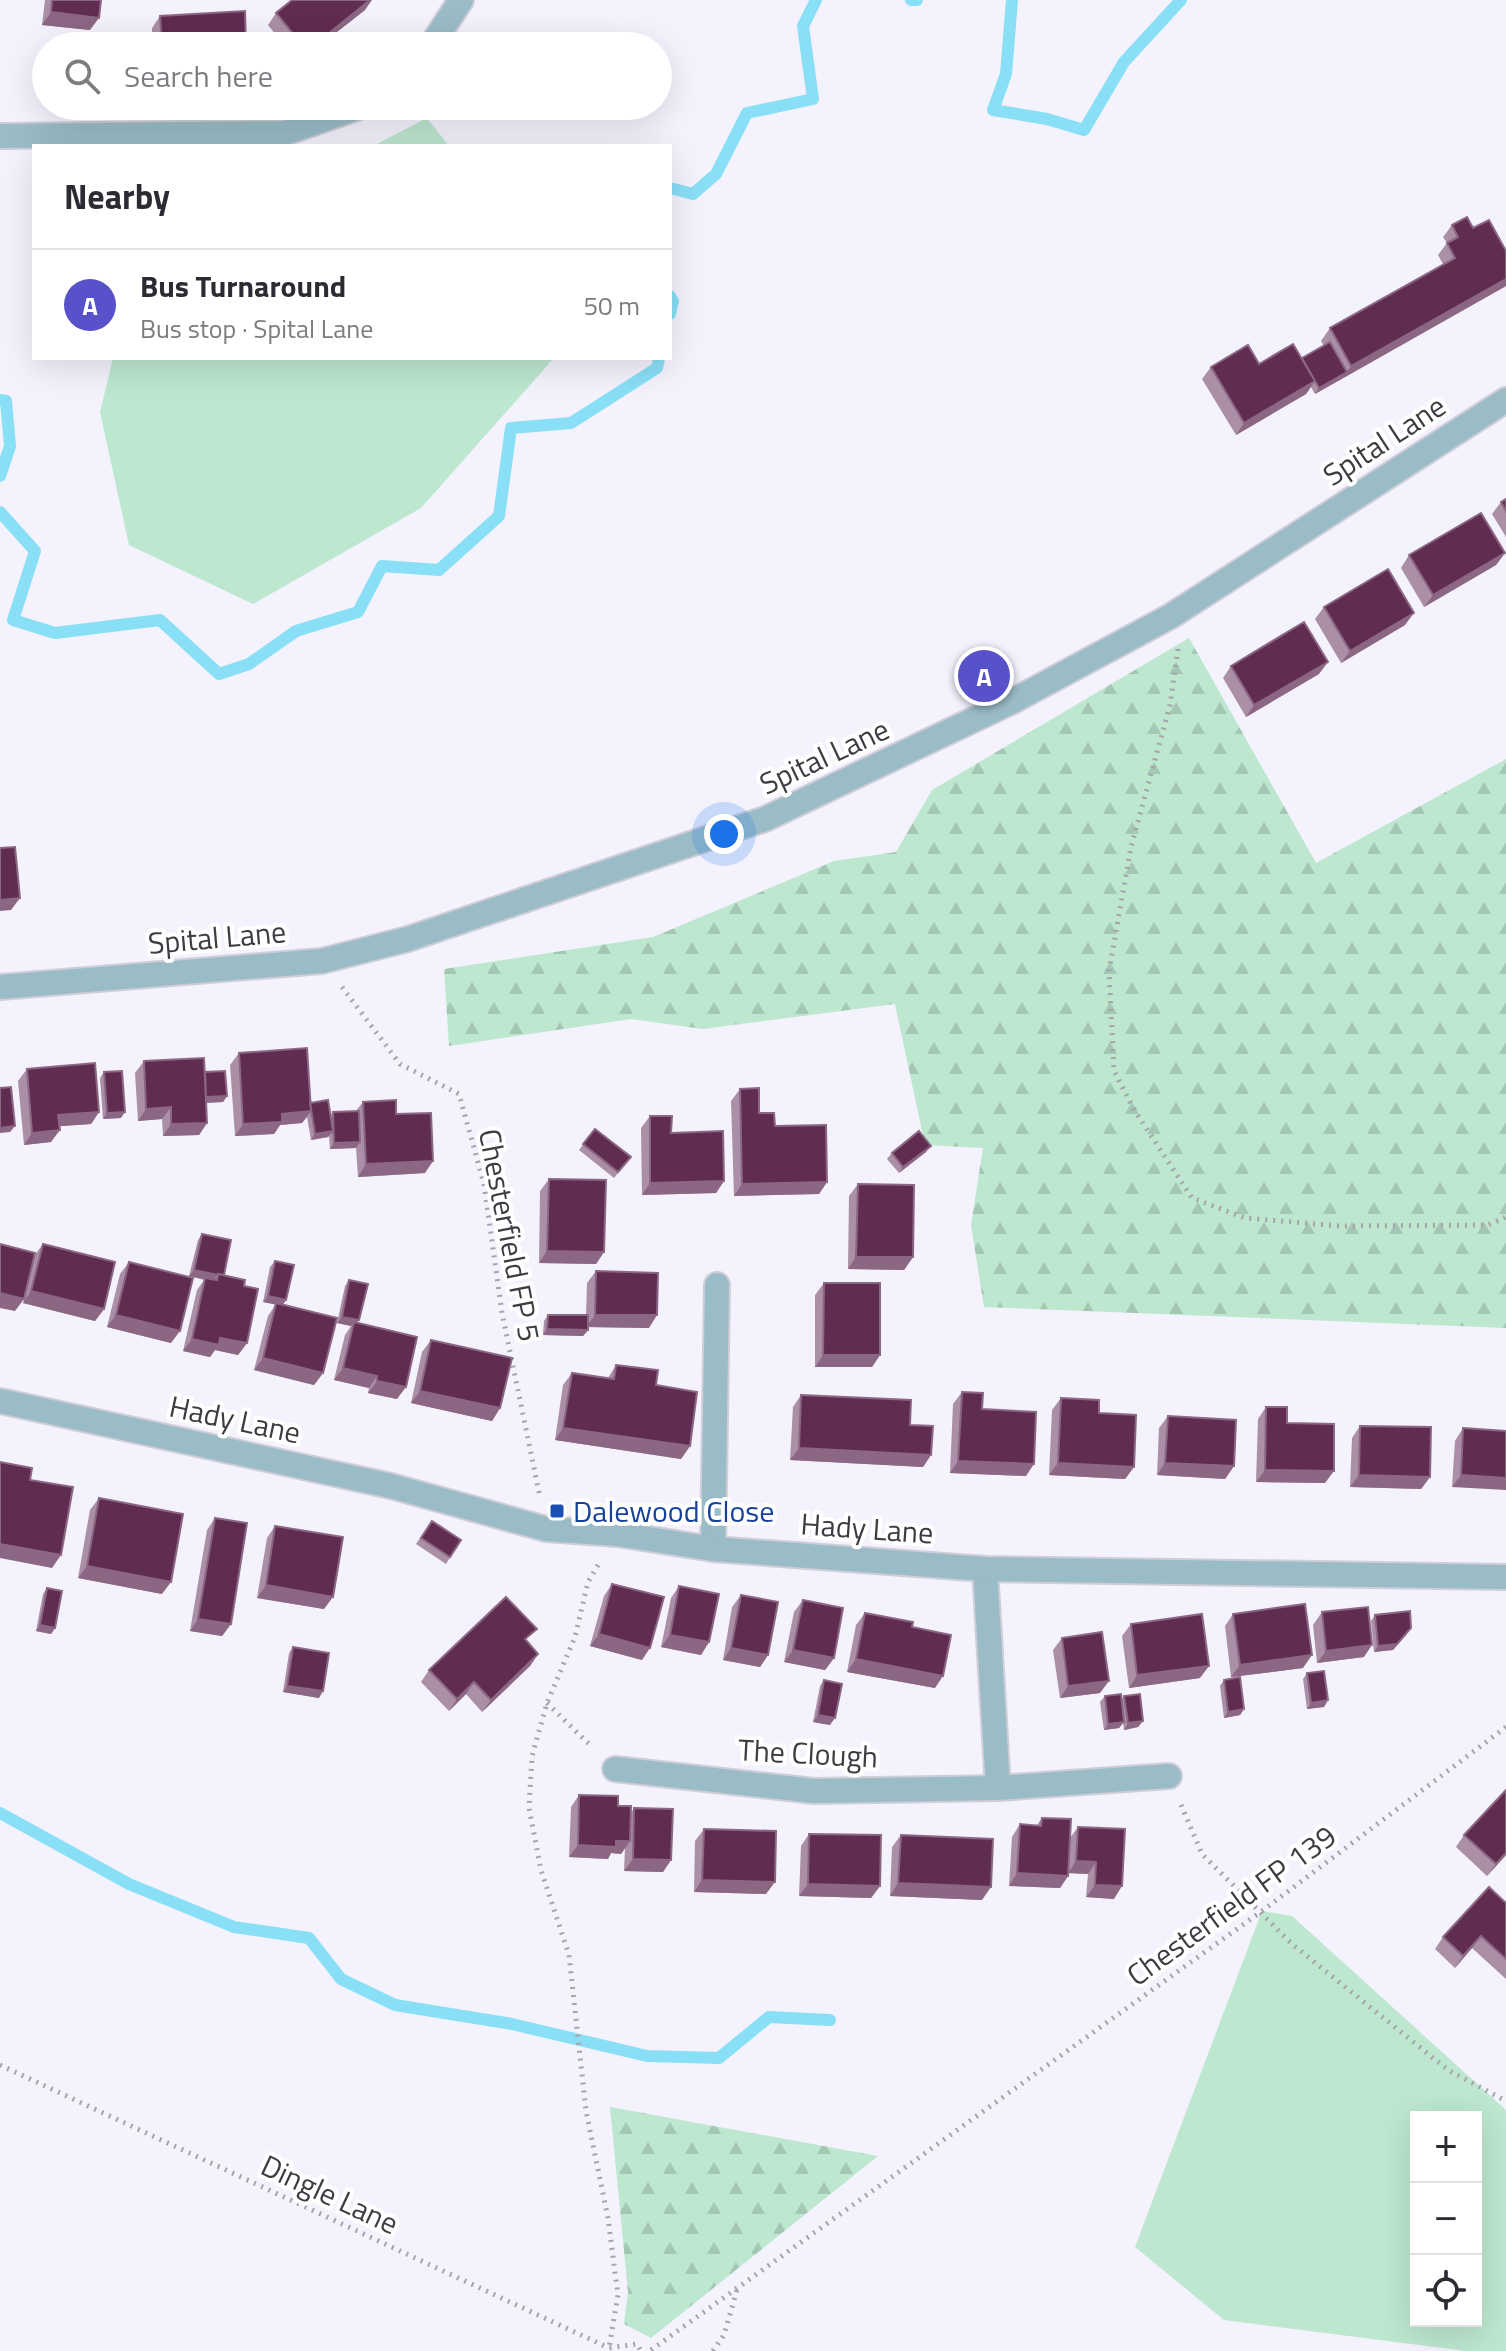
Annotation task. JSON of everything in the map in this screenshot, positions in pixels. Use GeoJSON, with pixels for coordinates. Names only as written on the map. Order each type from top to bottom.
{"type":"FeatureCollection","features":[{"type":"Feature","properties":{"kind":"street"},"geometry":{"type":"LineString","coordinates":[[440,32],[461,0]]}},
{"type":"Feature","properties":{"kind":"street"},"geometry":{"type":"LineString","coordinates":[[0,136],[285,133],[322,120]]}},
{"type":"Feature","properties":{"kind":"street","name":"Spital Lane"},"geometry":{"type":"LineString","coordinates":[[0,987],[322,961],[408,939],[765,819],[1013,701],[1171,616],[1506,400]]}},
{"type":"Feature","properties":{"kind":"street"},"geometry":{"type":"LineString","coordinates":[[713,1549],[717,1285]]}},
{"type":"Feature","properties":{"kind":"street","name":"Hady Lane"},"geometry":{"type":"LineString","coordinates":[[0,1401],[391,1486],[546,1529],[617,1534],[713,1549],[985,1569],[1506,1577]]}},
{"type":"Feature","properties":{"kind":"street"},"geometry":{"type":"LineString","coordinates":[[985,1569],[998,1788]]}},
{"type":"Feature","properties":{"kind":"street","name":"The Clough"},"geometry":{"type":"LineString","coordinates":[[615,1769],[814,1791],[998,1788],[1169,1776]]}},
{"type":"Feature","properties":{"kind":"path"},"geometry":{"type":"LineString","coordinates":[[1171,616],[1179,644],[1170,705],[1131,847],[1109,971],[1114,1071],[1135,1111],[1192,1198],[1245,1218],[1340,1226],[1458,1226],[1488,1225],[1506,1217]]}},
{"type":"Feature","properties":{"kind":"path","name":"Chesterfield FP 5"},"geometry":{"type":"LineString","coordinates":[[322,961],[400,1064],[459,1094],[484,1184],[502,1313],[546,1529]]}},
{"type":"Feature","properties":{"kind":"path"},"geometry":{"type":"LineString","coordinates":[[609,2348],[618,2295],[581,2068],[569,1955],[541,1870],[529,1808],[532,1756],[547,1703],[575,1637],[588,1582],[617,1534]]}},
{"type":"Feature","properties":{"kind":"path"},"geometry":{"type":"LineString","coordinates":[[547,1703],[615,1769]]}},
{"type":"Feature","properties":{"kind":"path","name":"Chesterfield FP 139"},"geometry":{"type":"LineString","coordinates":[[651,2350],[1262,1911],[1506,1727]]}},
{"type":"Feature","properties":{"kind":"path"},"geometry":{"type":"LineString","coordinates":[[1169,1776],[1202,1854],[1292,1944],[1448,2070],[1506,2101]]}},
{"type":"Feature","properties":{"kind":"path","name":"Dingle Lane"},"geometry":{"type":"LineString","coordinates":[[0,2065],[609,2348],[637,2344],[641,2351]]}},
{"type":"Feature","properties":{"kind":"path"},"geometry":{"type":"LineString","coordinates":[[713,2351],[724,2335],[738,2286]]}},
{"type":"Feature","properties":{"kind":"green space"},"geometry":{"type":"Polygon","coordinates":[[[429,120],[447,144],[377,144],[429,120]]]}},
{"type":"Feature","properties":{"kind":"green space"},"geometry":{"type":"Polygon","coordinates":[[[113,360],[552,360],[421,508],[253,604],[129,545],[100,412],[113,360]]]}},
{"type":"Feature","properties":{"kind":"green space"},"geometry":{"type":"Polygon","coordinates":[[[1189,638],[1316,863],[1506,759],[1506,1328],[984,1307],[971,1225],[983,1148],[925,1145],[895,1004],[703,1029],[631,1019],[449,1046],[444,969],[653,937],[834,861],[896,852],[932,790],[1189,638]]]}},
{"type":"Feature","properties":{"kind":"green space"},"geometry":{"type":"Polygon","coordinates":[[[1262,1911],[1292,1916],[1506,2110],[1506,2351],[1466,2351],[1224,2320],[1135,2247],[1262,1911]]]}},
{"type":"Feature","properties":{"kind":"green space"},"geometry":{"type":"Polygon","coordinates":[[[610,2107],[878,2156],[651,2338],[624,2324],[628,2292],[610,2107]]]}},
{"type":"Feature","properties":{"kind":"building"},"geometry":{"type":"Polygon","coordinates":[[[52,0],[101,0],[99,18],[51,12],[52,0]]]}},
{"type":"Feature","properties":{"kind":"building"},"geometry":{"type":"Polygon","coordinates":[[[292,0],[370,0],[330,32],[292,32],[276,13],[292,0]]]}},
{"type":"Feature","properties":{"kind":"building"},"geometry":{"type":"Polygon","coordinates":[[[245,11],[246,32],[161,32],[160,16],[245,11]]]}},
{"type":"Feature","properties":{"kind":"building"},"geometry":{"type":"Polygon","coordinates":[[[1467,217],[1473,228],[1489,220],[1506,251],[1506,279],[1351,366],[1330,328],[1455,258],[1447,243],[1458,237],[1452,225],[1467,217]]]}},
{"type":"Feature","properties":{"kind":"building"},"geometry":{"type":"Polygon","coordinates":[[[1330,342],[1347,372],[1319,388],[1302,358],[1330,342]]]}},
{"type":"Feature","properties":{"kind":"building"},"geometry":{"type":"Polygon","coordinates":[[[1293,344],[1315,381],[1244,423],[1211,367],[1248,345],[1259,364],[1293,344]]]}},
{"type":"Feature","properties":{"kind":"building"},"geometry":{"type":"Polygon","coordinates":[[[1481,513],[1505,553],[1433,595],[1409,555],[1481,513]]]}},
{"type":"Feature","properties":{"kind":"building"},"geometry":{"type":"Polygon","coordinates":[[[1388,569],[1414,613],[1350,651],[1324,607],[1388,569]]]}},
{"type":"Feature","properties":{"kind":"building"},"geometry":{"type":"Polygon","coordinates":[[[1304,622],[1328,662],[1254,705],[1231,666],[1304,622]]]}},
{"type":"Feature","properties":{"kind":"building"},"geometry":{"type":"Polygon","coordinates":[[[15,847],[20,898],[0,900],[0,848],[15,847]]]}},
{"type":"Feature","properties":{"kind":"building"},"geometry":{"type":"Polygon","coordinates":[[[307,1048],[311,1111],[282,1114],[282,1122],[243,1124],[239,1053],[307,1048]]]}},
{"type":"Feature","properties":{"kind":"building"},"geometry":{"type":"Polygon","coordinates":[[[204,1058],[207,1123],[171,1124],[171,1107],[146,1109],[144,1061],[204,1058]]]}},
{"type":"Feature","properties":{"kind":"building"},"geometry":{"type":"Polygon","coordinates":[[[95,1063],[99,1112],[58,1115],[60,1130],[32,1133],[27,1069],[95,1063]]]}},
{"type":"Feature","properties":{"kind":"building"},"geometry":{"type":"Polygon","coordinates":[[[122,1071],[125,1112],[107,1113],[104,1072],[122,1071]]]}},
{"type":"Feature","properties":{"kind":"building"},"geometry":{"type":"Polygon","coordinates":[[[225,1071],[227,1096],[206,1097],[205,1072],[225,1071]]]}},
{"type":"Feature","properties":{"kind":"building"},"geometry":{"type":"Polygon","coordinates":[[[11,1087],[15,1126],[0,1128],[0,1088],[11,1087]]]}},
{"type":"Feature","properties":{"kind":"building"},"geometry":{"type":"Polygon","coordinates":[[[759,1088],[759,1113],[774,1113],[775,1126],[826,1125],[827,1182],[742,1184],[740,1089],[759,1088]]]}},
{"type":"Feature","properties":{"kind":"building"},"geometry":{"type":"Polygon","coordinates":[[[328,1100],[333,1131],[315,1134],[310,1103],[328,1100]]]}},
{"type":"Feature","properties":{"kind":"building"},"geometry":{"type":"Polygon","coordinates":[[[396,1100],[396,1114],[431,1113],[433,1161],[366,1164],[363,1102],[396,1100]]]}},
{"type":"Feature","properties":{"kind":"building"},"geometry":{"type":"Polygon","coordinates":[[[359,1111],[360,1142],[334,1143],[333,1112],[359,1111]]]}},
{"type":"Feature","properties":{"kind":"building"},"geometry":{"type":"Polygon","coordinates":[[[650,1116],[672,1116],[671,1133],[723,1131],[724,1181],[650,1183],[650,1116]]]}},
{"type":"Feature","properties":{"kind":"building"},"geometry":{"type":"Polygon","coordinates":[[[595,1129],[631,1157],[618,1172],[583,1144],[595,1129]]]}},
{"type":"Feature","properties":{"kind":"building"},"geometry":{"type":"Polygon","coordinates":[[[919,1131],[931,1146],[903,1167],[892,1153],[919,1131]]]}},
{"type":"Feature","properties":{"kind":"building"},"geometry":{"type":"Polygon","coordinates":[[[549,1179],[606,1180],[604,1252],[547,1251],[549,1179]]]}},
{"type":"Feature","properties":{"kind":"building"},"geometry":{"type":"Polygon","coordinates":[[[858,1184],[914,1185],[913,1257],[856,1257],[858,1184]]]}},
{"type":"Feature","properties":{"kind":"building"},"geometry":{"type":"Polygon","coordinates":[[[202,1234],[231,1240],[224,1275],[194,1270],[202,1234]]]}},
{"type":"Feature","properties":{"kind":"building"},"geometry":{"type":"Polygon","coordinates":[[[0,1244],[35,1253],[24,1299],[0,1293],[0,1244]]]}},
{"type":"Feature","properties":{"kind":"building"},"geometry":{"type":"Polygon","coordinates":[[[43,1244],[115,1262],[104,1309],[31,1291],[43,1244]]]}},
{"type":"Feature","properties":{"kind":"building"},"geometry":{"type":"Polygon","coordinates":[[[275,1261],[294,1265],[286,1300],[268,1296],[275,1261]]]}},
{"type":"Feature","properties":{"kind":"building"},"geometry":{"type":"Polygon","coordinates":[[[129,1262],[193,1278],[180,1331],[116,1315],[129,1262]]]}},
{"type":"Feature","properties":{"kind":"building"},"geometry":{"type":"Polygon","coordinates":[[[596,1271],[658,1273],[657,1315],[595,1315],[596,1271]]]}},
{"type":"Feature","properties":{"kind":"building"},"geometry":{"type":"Polygon","coordinates":[[[218,1274],[245,1280],[244,1286],[258,1289],[247,1343],[220,1338],[219,1345],[192,1339],[205,1278],[217,1280],[218,1274]]]}},
{"type":"Feature","properties":{"kind":"building"},"geometry":{"type":"Polygon","coordinates":[[[349,1280],[368,1284],[359,1320],[342,1317],[349,1280]]]}},
{"type":"Feature","properties":{"kind":"building"},"geometry":{"type":"Polygon","coordinates":[[[824,1283],[880,1283],[880,1355],[823,1355],[824,1283]]]}},
{"type":"Feature","properties":{"kind":"building"},"geometry":{"type":"Polygon","coordinates":[[[276,1303],[337,1318],[323,1373],[263,1358],[276,1303]]]}},
{"type":"Feature","properties":{"kind":"building"},"geometry":{"type":"Polygon","coordinates":[[[548,1315],[588,1315],[588,1330],[547,1329],[548,1315]]]}},
{"type":"Feature","properties":{"kind":"building"},"geometry":{"type":"Polygon","coordinates":[[[354,1322],[417,1337],[406,1387],[377,1381],[377,1376],[343,1368],[354,1322]]]}},
{"type":"Feature","properties":{"kind":"building"},"geometry":{"type":"Polygon","coordinates":[[[431,1340],[512,1358],[500,1408],[420,1391],[431,1340]]]}},
{"type":"Feature","properties":{"kind":"building"},"geometry":{"type":"Polygon","coordinates":[[[616,1365],[658,1370],[656,1385],[697,1392],[690,1446],[563,1428],[572,1373],[614,1379],[616,1365]]]}},
{"type":"Feature","properties":{"kind":"building"},"geometry":{"type":"Polygon","coordinates":[[[962,1392],[983,1393],[982,1409],[1036,1412],[1034,1464],[958,1461],[962,1392]]]}},
{"type":"Feature","properties":{"kind":"building"},"geometry":{"type":"Polygon","coordinates":[[[801,1395],[911,1400],[910,1425],[933,1426],[931,1455],[799,1448],[801,1395]]]}},
{"type":"Feature","properties":{"kind":"building"},"geometry":{"type":"Polygon","coordinates":[[[1061,1398],[1099,1400],[1099,1413],[1136,1415],[1134,1467],[1058,1463],[1061,1398]]]}},
{"type":"Feature","properties":{"kind":"building"},"geometry":{"type":"Polygon","coordinates":[[[1266,1407],[1287,1407],[1287,1423],[1334,1424],[1334,1471],[1265,1470],[1266,1407]]]}},
{"type":"Feature","properties":{"kind":"building"},"geometry":{"type":"Polygon","coordinates":[[[1168,1416],[1236,1420],[1234,1466],[1165,1463],[1168,1416]]]}},
{"type":"Feature","properties":{"kind":"building"},"geometry":{"type":"Polygon","coordinates":[[[1360,1426],[1431,1427],[1430,1477],[1359,1475],[1360,1426]]]}},
{"type":"Feature","properties":{"kind":"building"},"geometry":{"type":"Polygon","coordinates":[[[1463,1428],[1506,1431],[1506,1478],[1461,1475],[1463,1428]]]}},
{"type":"Feature","properties":{"kind":"building"},"geometry":{"type":"Polygon","coordinates":[[[0,1462],[32,1468],[30,1480],[73,1487],[61,1555],[0,1544],[0,1462]]]}},
{"type":"Feature","properties":{"kind":"building"},"geometry":{"type":"Polygon","coordinates":[[[99,1498],[183,1514],[171,1582],[87,1566],[99,1498]]]}},
{"type":"Feature","properties":{"kind":"building"},"geometry":{"type":"Polygon","coordinates":[[[215,1518],[247,1523],[231,1624],[198,1619],[215,1518]]]}},
{"type":"Feature","properties":{"kind":"building"},"geometry":{"type":"Polygon","coordinates":[[[432,1521],[461,1540],[450,1557],[421,1538],[432,1521]]]}},
{"type":"Feature","properties":{"kind":"building"},"geometry":{"type":"Polygon","coordinates":[[[275,1526],[343,1537],[333,1597],[266,1585],[275,1526]]]}},
{"type":"Feature","properties":{"kind":"building"},"geometry":{"type":"Polygon","coordinates":[[[612,1584],[664,1597],[650,1648],[599,1634],[612,1584]]]}},
{"type":"Feature","properties":{"kind":"building"},"geometry":{"type":"Polygon","coordinates":[[[679,1586],[719,1594],[709,1642],[670,1635],[679,1586]]]}},
{"type":"Feature","properties":{"kind":"building"},"geometry":{"type":"Polygon","coordinates":[[[47,1588],[62,1591],[55,1628],[40,1625],[47,1588]]]}},
{"type":"Feature","properties":{"kind":"building"},"geometry":{"type":"Polygon","coordinates":[[[741,1595],[778,1602],[768,1655],[731,1648],[741,1595]]]}},
{"type":"Feature","properties":{"kind":"building"},"geometry":{"type":"Polygon","coordinates":[[[506,1597],[537,1629],[525,1639],[538,1654],[491,1700],[474,1682],[457,1699],[429,1670],[506,1597]]]}},
{"type":"Feature","properties":{"kind":"building"},"geometry":{"type":"Polygon","coordinates":[[[803,1600],[843,1608],[834,1658],[793,1650],[803,1600]]]}},
{"type":"Feature","properties":{"kind":"building"},"geometry":{"type":"Polygon","coordinates":[[[1305,1604],[1312,1655],[1240,1665],[1233,1614],[1305,1604]]]}},
{"type":"Feature","properties":{"kind":"building"},"geometry":{"type":"Polygon","coordinates":[[[1368,1607],[1372,1645],[1326,1651],[1322,1612],[1368,1607]]]}},
{"type":"Feature","properties":{"kind":"building"},"geometry":{"type":"Polygon","coordinates":[[[1410,1611],[1411,1628],[1397,1644],[1378,1646],[1375,1615],[1410,1611]]]}},
{"type":"Feature","properties":{"kind":"building"},"geometry":{"type":"Polygon","coordinates":[[[865,1613],[913,1622],[912,1627],[951,1635],[943,1676],[856,1659],[865,1613]]]}},
{"type":"Feature","properties":{"kind":"building"},"geometry":{"type":"Polygon","coordinates":[[[1202,1614],[1209,1666],[1137,1675],[1131,1624],[1202,1614]]]}},
{"type":"Feature","properties":{"kind":"building"},"geometry":{"type":"Polygon","coordinates":[[[1102,1632],[1109,1681],[1068,1686],[1062,1638],[1102,1632]]]}},
{"type":"Feature","properties":{"kind":"building"},"geometry":{"type":"Polygon","coordinates":[[[293,1647],[329,1653],[323,1691],[287,1686],[293,1647]]]}},
{"type":"Feature","properties":{"kind":"building"},"geometry":{"type":"Polygon","coordinates":[[[1324,1671],[1328,1700],[1311,1703],[1307,1673],[1324,1671]]]}},
{"type":"Feature","properties":{"kind":"building"},"geometry":{"type":"Polygon","coordinates":[[[1240,1677],[1244,1709],[1228,1712],[1224,1680],[1240,1677]]]}},
{"type":"Feature","properties":{"kind":"building"},"geometry":{"type":"Polygon","coordinates":[[[824,1680],[842,1684],[835,1718],[818,1715],[824,1680]]]}},
{"type":"Feature","properties":{"kind":"building"},"geometry":{"type":"Polygon","coordinates":[[[1121,1694],[1124,1722],[1108,1724],[1105,1696],[1121,1694]]]}},
{"type":"Feature","properties":{"kind":"building"},"geometry":{"type":"Polygon","coordinates":[[[1140,1694],[1143,1721],[1128,1723],[1124,1696],[1140,1694]]]}},
{"type":"Feature","properties":{"kind":"building"},"geometry":{"type":"Polygon","coordinates":[[[1506,1790],[1506,1853],[1496,1864],[1464,1835],[1506,1790]]]}},
{"type":"Feature","properties":{"kind":"building"},"geometry":{"type":"Polygon","coordinates":[[[579,1795],[618,1796],[618,1806],[631,1806],[630,1841],[616,1841],[616,1847],[578,1845],[579,1795]]]}},
{"type":"Feature","properties":{"kind":"building"},"geometry":{"type":"Polygon","coordinates":[[[634,1808],[673,1809],[671,1860],[633,1859],[634,1808]]]}},
{"type":"Feature","properties":{"kind":"building"},"geometry":{"type":"Polygon","coordinates":[[[1042,1818],[1071,1819],[1068,1876],[1017,1873],[1020,1824],[1041,1826],[1042,1818]]]}},
{"type":"Feature","properties":{"kind":"building"},"geometry":{"type":"Polygon","coordinates":[[[1078,1827],[1125,1829],[1122,1886],[1095,1885],[1096,1862],[1076,1861],[1078,1827]]]}},
{"type":"Feature","properties":{"kind":"building"},"geometry":{"type":"Polygon","coordinates":[[[704,1829],[776,1831],[775,1882],[702,1880],[704,1829]]]}},
{"type":"Feature","properties":{"kind":"building"},"geometry":{"type":"Polygon","coordinates":[[[809,1834],[881,1835],[880,1886],[808,1884],[809,1834]]]}},
{"type":"Feature","properties":{"kind":"building"},"geometry":{"type":"Polygon","coordinates":[[[901,1835],[993,1839],[991,1887],[898,1883],[901,1835]]]}},
{"type":"Feature","properties":{"kind":"building"},"geometry":{"type":"Polygon","coordinates":[[[1489,1887],[1506,1903],[1506,1959],[1481,1936],[1463,1956],[1443,1937],[1489,1887]]]}},
{"type":"Feature","properties":{"kind":"waterway"},"geometry":{"type":"LineString","coordinates":[[672,189],[693,194],[716,174],[747,113],[813,99],[803,26],[816,0]]}},
{"type":"Feature","properties":{"kind":"waterway"},"geometry":{"type":"LineString","coordinates":[[911,0],[917,0]]}},
{"type":"Feature","properties":{"kind":"waterway"},"geometry":{"type":"LineString","coordinates":[[1012,0],[1006,74],[993,110],[1047,119],[1084,130],[1124,62],[1181,0]]}},
{"type":"Feature","properties":{"kind":"waterway"},"geometry":{"type":"LineString","coordinates":[[672,299],[672,305]]}},
{"type":"Feature","properties":{"kind":"waterway"},"geometry":{"type":"LineString","coordinates":[[0,512],[35,551],[13,620],[55,633],[160,620],[219,674],[249,664],[296,631],[358,612],[382,566],[439,570],[499,516],[511,428],[571,423],[657,368],[659,360]]}},
{"type":"Feature","properties":{"kind":"waterway"},"geometry":{"type":"LineString","coordinates":[[0,400],[6,401],[10,446],[0,476]]}},
{"type":"Feature","properties":{"kind":"waterway"},"geometry":{"type":"LineString","coordinates":[[0,1813],[129,1884],[234,1927],[309,1938],[341,1979],[395,2005],[512,2024],[647,2056],[719,2058],[769,2017],[830,2020]]}},
{"type":"Feature","properties":{"kind":"place","name":"Bus Turnaround"},"geometry":{"type":"Point","coordinates":[984,676]}},
{"type":"Feature","properties":{"kind":"place","name":"Dalewood Close"},"geometry":{"type":"Point","coordinates":[557,1511]}}]}
